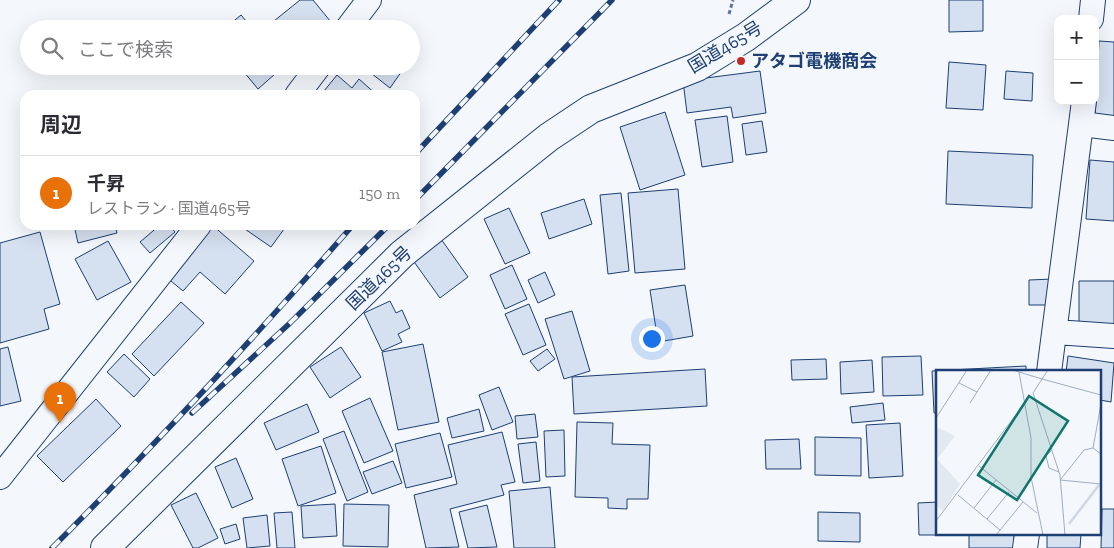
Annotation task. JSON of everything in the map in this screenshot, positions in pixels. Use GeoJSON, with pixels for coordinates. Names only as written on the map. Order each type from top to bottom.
{"type":"FeatureCollection","features":[{"type":"Feature","properties":{"kind":"highway","name":"国道465号"},"geometry":{"type":"LineString","coordinates":[[113,546],[402,254],[550,137],[591,109],[697,67],[746,37],[796,0]]}},
{"type":"Feature","properties":{"kind":"street"},"geometry":{"type":"LineString","coordinates":[[354,20],[369,0]]}},
{"type":"Feature","properties":{"kind":"street"},"geometry":{"type":"LineString","coordinates":[[1091,15],[1093,0]]}},
{"type":"Feature","properties":{"kind":"street"},"geometry":{"type":"LineString","coordinates":[[301,90],[312,75]]}},
{"type":"Feature","properties":{"kind":"street"},"geometry":{"type":"LineString","coordinates":[[1049,370],[1083,113],[1114,128]]}},
{"type":"Feature","properties":{"kind":"street"},"geometry":{"type":"LineString","coordinates":[[0,477],[195,230]]}},
{"type":"Feature","properties":{"kind":"street"},"geometry":{"type":"LineString","coordinates":[[1055,332],[1114,336]]}},
{"type":"Feature","properties":{"kind":"path"},"geometry":{"type":"LineString","coordinates":[[729,16],[732,0]]}},
{"type":"Feature","properties":{"kind":"building"},"geometry":{"type":"Polygon","coordinates":[[[300,0],[313,0],[329,20],[275,20],[300,0]]]}},
{"type":"Feature","properties":{"kind":"building"},"geometry":{"type":"Polygon","coordinates":[[[949,0],[983,0],[983,31],[949,32],[949,0]]]}},
{"type":"Feature","properties":{"kind":"building"},"geometry":{"type":"Polygon","coordinates":[[[241,15],[245,20],[235,20],[241,15]]]}},
{"type":"Feature","properties":{"kind":"building"},"geometry":{"type":"Polygon","coordinates":[[[1099,41],[1114,42],[1114,118],[1095,117],[1096,105],[1099,105],[1099,41]]]}},
{"type":"Feature","properties":{"kind":"building"},"geometry":{"type":"Polygon","coordinates":[[[949,62],[986,65],[983,110],[946,108],[949,62]]]}},
{"type":"Feature","properties":{"kind":"building"},"geometry":{"type":"Polygon","coordinates":[[[760,71],[766,113],[733,118],[731,107],[687,113],[683,81],[760,71]]]}},
{"type":"Feature","properties":{"kind":"building"},"geometry":{"type":"Polygon","coordinates":[[[1006,71],[1033,73],[1032,101],[1004,99],[1006,71]]]}},
{"type":"Feature","properties":{"kind":"building"},"geometry":{"type":"Polygon","coordinates":[[[246,75],[274,75],[258,89],[246,75]]]}},
{"type":"Feature","properties":{"kind":"building"},"geometry":{"type":"Polygon","coordinates":[[[337,75],[352,88],[359,79],[371,90],[325,90],[337,75]]]}},
{"type":"Feature","properties":{"kind":"building"},"geometry":{"type":"Polygon","coordinates":[[[373,75],[399,75],[390,88],[373,75]]]}},
{"type":"Feature","properties":{"kind":"building"},"geometry":{"type":"Polygon","coordinates":[[[665,112],[685,175],[640,190],[620,127],[665,112]]]}},
{"type":"Feature","properties":{"kind":"building"},"geometry":{"type":"Polygon","coordinates":[[[727,116],[733,162],[702,167],[695,120],[727,116]]]}},
{"type":"Feature","properties":{"kind":"building"},"geometry":{"type":"Polygon","coordinates":[[[762,121],[767,152],[746,155],[742,124],[762,121]]]}},
{"type":"Feature","properties":{"kind":"building"},"geometry":{"type":"Polygon","coordinates":[[[948,151],[1033,155],[1032,208],[946,204],[948,151]]]}},
{"type":"Feature","properties":{"kind":"building"},"geometry":{"type":"Polygon","coordinates":[[[1090,160],[1114,162],[1114,221],[1086,219],[1090,160]]]}},
{"type":"Feature","properties":{"kind":"building"},"geometry":{"type":"Polygon","coordinates":[[[678,189],[685,269],[635,273],[628,193],[678,189]]]}},
{"type":"Feature","properties":{"kind":"building"},"geometry":{"type":"Polygon","coordinates":[[[621,193],[629,271],[608,274],[600,195],[621,193]]]}},
{"type":"Feature","properties":{"kind":"building"},"geometry":{"type":"Polygon","coordinates":[[[584,199],[592,224],[549,239],[541,213],[584,199]]]}},
{"type":"Feature","properties":{"kind":"building"},"geometry":{"type":"Polygon","coordinates":[[[509,208],[530,253],[505,264],[484,219],[509,208]]]}},
{"type":"Feature","properties":{"kind":"building"},"geometry":{"type":"Polygon","coordinates":[[[75,230],[116,230],[117,233],[78,243],[75,230]]]}},
{"type":"Feature","properties":{"kind":"building"},"geometry":{"type":"Polygon","coordinates":[[[154,230],[173,230],[175,232],[150,253],[140,242],[154,230]]]}},
{"type":"Feature","properties":{"kind":"building"},"geometry":{"type":"Polygon","coordinates":[[[205,230],[218,230],[254,261],[225,294],[200,272],[183,291],[165,276],[205,230]]]}},
{"type":"Feature","properties":{"kind":"building"},"geometry":{"type":"Polygon","coordinates":[[[246,230],[283,230],[271,247],[246,230]]]}},
{"type":"Feature","properties":{"kind":"building"},"geometry":{"type":"Polygon","coordinates":[[[40,232],[60,304],[44,309],[49,329],[0,343],[0,243],[40,232]]]}},
{"type":"Feature","properties":{"kind":"building"},"geometry":{"type":"Polygon","coordinates":[[[441,239],[468,277],[440,298],[412,259],[441,239]]]}},
{"type":"Feature","properties":{"kind":"building"},"geometry":{"type":"Polygon","coordinates":[[[108,241],[131,282],[97,300],[75,259],[108,241]]]}},
{"type":"Feature","properties":{"kind":"building"},"geometry":{"type":"Polygon","coordinates":[[[512,265],[527,299],[505,309],[490,275],[512,265]]]}},
{"type":"Feature","properties":{"kind":"building"},"geometry":{"type":"Polygon","coordinates":[[[545,272],[555,295],[538,303],[528,280],[545,272]]]}},
{"type":"Feature","properties":{"kind":"building"},"geometry":{"type":"Polygon","coordinates":[[[1053,279],[1054,305],[1029,305],[1029,280],[1053,279]]]}},
{"type":"Feature","properties":{"kind":"building"},"geometry":{"type":"Polygon","coordinates":[[[1079,281],[1114,281],[1114,326],[1079,326],[1079,281]]]}},
{"type":"Feature","properties":{"kind":"building"},"geometry":{"type":"Polygon","coordinates":[[[685,285],[693,336],[658,342],[650,290],[685,285]]]}},
{"type":"Feature","properties":{"kind":"building"},"geometry":{"type":"Polygon","coordinates":[[[390,301],[396,313],[402,310],[410,328],[398,334],[402,342],[382,351],[364,313],[390,301]]]}},
{"type":"Feature","properties":{"kind":"building"},"geometry":{"type":"Polygon","coordinates":[[[181,302],[204,323],[154,376],[132,354],[181,302]]]}},
{"type":"Feature","properties":{"kind":"building"},"geometry":{"type":"Polygon","coordinates":[[[529,304],[546,345],[523,355],[505,314],[529,304]]]}},
{"type":"Feature","properties":{"kind":"building"},"geometry":{"type":"Polygon","coordinates":[[[572,311],[590,371],[564,379],[545,319],[572,311]]]}},
{"type":"Feature","properties":{"kind":"building"},"geometry":{"type":"Polygon","coordinates":[[[423,344],[439,422],[398,430],[382,352],[423,344]]]}},
{"type":"Feature","properties":{"kind":"building"},"geometry":{"type":"Polygon","coordinates":[[[8,347],[21,401],[0,406],[0,349],[8,347]]]}},
{"type":"Feature","properties":{"kind":"building"},"geometry":{"type":"Polygon","coordinates":[[[341,347],[361,377],[330,398],[310,367],[341,347]]]}},
{"type":"Feature","properties":{"kind":"building"},"geometry":{"type":"Polygon","coordinates":[[[547,349],[555,359],[538,371],[530,361],[547,349]]]}},
{"type":"Feature","properties":{"kind":"building"},"geometry":{"type":"Polygon","coordinates":[[[124,354],[150,379],[134,397],[107,372],[124,354]]]}},
{"type":"Feature","properties":{"kind":"building"},"geometry":{"type":"Polygon","coordinates":[[[921,356],[923,395],[883,396],[882,357],[921,356]]]}},
{"type":"Feature","properties":{"kind":"building"},"geometry":{"type":"Polygon","coordinates":[[[1068,356],[1114,363],[1111,402],[1102,400],[1102,370],[1066,370],[1068,356]]]}},
{"type":"Feature","properties":{"kind":"building"},"geometry":{"type":"Polygon","coordinates":[[[826,359],[827,379],[792,380],[791,360],[826,359]]]}},
{"type":"Feature","properties":{"kind":"building"},"geometry":{"type":"Polygon","coordinates":[[[872,360],[874,392],[841,394],[840,362],[872,360]]]}},
{"type":"Feature","properties":{"kind":"building"},"geometry":{"type":"Polygon","coordinates":[[[1026,366],[1026,370],[951,370],[1026,366]]]}},
{"type":"Feature","properties":{"kind":"building"},"geometry":{"type":"Polygon","coordinates":[[[705,369],[707,406],[574,414],[572,377],[705,369]]]}},
{"type":"Feature","properties":{"kind":"building"},"geometry":{"type":"Polygon","coordinates":[[[932,371],[936,371],[936,413],[934,413],[932,371]]]}},
{"type":"Feature","properties":{"kind":"building"},"geometry":{"type":"Polygon","coordinates":[[[499,387],[513,422],[492,430],[479,395],[499,387]]]}},
{"type":"Feature","properties":{"kind":"building"},"geometry":{"type":"Polygon","coordinates":[[[370,398],[393,451],[364,463],[342,411],[370,398]]]}},
{"type":"Feature","properties":{"kind":"building"},"geometry":{"type":"Polygon","coordinates":[[[96,399],[121,426],[63,482],[37,456],[96,399]]]}},
{"type":"Feature","properties":{"kind":"building"},"geometry":{"type":"Polygon","coordinates":[[[883,403],[885,420],[852,423],[850,407],[883,403]]]}},
{"type":"Feature","properties":{"kind":"building"},"geometry":{"type":"Polygon","coordinates":[[[307,404],[319,432],[276,450],[264,423],[307,404]]]}},
{"type":"Feature","properties":{"kind":"building"},"geometry":{"type":"Polygon","coordinates":[[[479,409],[484,431],[452,438],[447,418],[479,409]]]}},
{"type":"Feature","properties":{"kind":"building"},"geometry":{"type":"Polygon","coordinates":[[[535,414],[538,437],[517,439],[515,416],[535,414]]]}},
{"type":"Feature","properties":{"kind":"building"},"geometry":{"type":"Polygon","coordinates":[[[577,422],[613,423],[612,444],[650,445],[648,499],[627,499],[627,509],[608,508],[608,498],[575,497],[577,422]]]}},
{"type":"Feature","properties":{"kind":"building"},"geometry":{"type":"Polygon","coordinates":[[[900,423],[903,476],[869,478],[866,425],[900,423]]]}},
{"type":"Feature","properties":{"kind":"building"},"geometry":{"type":"Polygon","coordinates":[[[564,430],[565,476],[546,477],[544,431],[564,430]]]}},
{"type":"Feature","properties":{"kind":"building"},"geometry":{"type":"Polygon","coordinates":[[[344,431],[368,492],[347,501],[323,439],[344,431]]]}},
{"type":"Feature","properties":{"kind":"building"},"geometry":{"type":"Polygon","coordinates":[[[502,432],[515,482],[501,485],[504,495],[450,509],[459,547],[426,548],[414,495],[457,484],[448,445],[502,432]]]}},
{"type":"Feature","properties":{"kind":"building"},"geometry":{"type":"Polygon","coordinates":[[[440,433],[452,477],[406,488],[395,444],[440,433]]]}},
{"type":"Feature","properties":{"kind":"building"},"geometry":{"type":"Polygon","coordinates":[[[815,437],[861,438],[861,476],[815,475],[815,437]]]}},
{"type":"Feature","properties":{"kind":"building"},"geometry":{"type":"Polygon","coordinates":[[[799,439],[801,469],[766,469],[765,440],[799,439]]]}},
{"type":"Feature","properties":{"kind":"building"},"geometry":{"type":"Polygon","coordinates":[[[536,442],[540,481],[523,483],[518,444],[536,442]]]}},
{"type":"Feature","properties":{"kind":"building"},"geometry":{"type":"Polygon","coordinates":[[[321,446],[336,493],[298,506],[282,459],[321,446]]]}},
{"type":"Feature","properties":{"kind":"building"},"geometry":{"type":"Polygon","coordinates":[[[236,458],[253,499],[232,508],[215,467],[236,458]]]}},
{"type":"Feature","properties":{"kind":"building"},"geometry":{"type":"Polygon","coordinates":[[[393,461],[402,483],[372,494],[363,472],[393,461]]]}},
{"type":"Feature","properties":{"kind":"building"},"geometry":{"type":"Polygon","coordinates":[[[550,487],[555,548],[514,548],[509,491],[550,487]]]}},
{"type":"Feature","properties":{"kind":"building"},"geometry":{"type":"Polygon","coordinates":[[[196,493],[218,538],[198,548],[193,548],[171,505],[196,493]]]}},
{"type":"Feature","properties":{"kind":"building"},"geometry":{"type":"Polygon","coordinates":[[[936,502],[936,535],[919,535],[918,503],[936,502]]]}},
{"type":"Feature","properties":{"kind":"building"},"geometry":{"type":"Polygon","coordinates":[[[335,504],[337,536],[303,538],[301,506],[335,504]]]}},
{"type":"Feature","properties":{"kind":"building"},"geometry":{"type":"Polygon","coordinates":[[[344,504],[389,505],[388,547],[343,546],[344,504]]]}},
{"type":"Feature","properties":{"kind":"building"},"geometry":{"type":"Polygon","coordinates":[[[487,505],[497,547],[468,548],[459,512],[487,505]]]}},
{"type":"Feature","properties":{"kind":"building"},"geometry":{"type":"Polygon","coordinates":[[[1102,509],[1114,509],[1114,548],[1101,548],[1102,509]]]}},
{"type":"Feature","properties":{"kind":"building"},"geometry":{"type":"Polygon","coordinates":[[[292,512],[295,548],[277,548],[274,513],[292,512]]]}},
{"type":"Feature","properties":{"kind":"building"},"geometry":{"type":"Polygon","coordinates":[[[818,512],[860,513],[860,542],[818,541],[818,512]]]}},
{"type":"Feature","properties":{"kind":"building"},"geometry":{"type":"Polygon","coordinates":[[[267,515],[270,546],[247,548],[243,518],[267,515]]]}},
{"type":"Feature","properties":{"kind":"building"},"geometry":{"type":"Polygon","coordinates":[[[236,524],[240,539],[225,544],[220,529],[236,524]]]}},
{"type":"Feature","properties":{"kind":"building"},"geometry":{"type":"Polygon","coordinates":[[[969,536],[1014,536],[1014,548],[969,548],[969,536]]]}},
{"type":"Feature","properties":{"kind":"building"},"geometry":{"type":"Polygon","coordinates":[[[1047,536],[1081,536],[1080,548],[1047,548],[1047,536]]]}},
{"type":"Feature","properties":{"kind":"railway"},"geometry":{"type":"LineString","coordinates":[[420,149],[559,0]]}},
{"type":"Feature","properties":{"kind":"railway"},"geometry":{"type":"LineString","coordinates":[[420,195],[612,0]]}},
{"type":"Feature","properties":{"kind":"railway"},"geometry":{"type":"LineString","coordinates":[[52,548],[205,389],[349,230]]}},
{"type":"Feature","properties":{"kind":"railway"},"geometry":{"type":"LineString","coordinates":[[192,413],[289,324],[384,230]]}},
{"type":"Feature","properties":{"kind":"place","name":"アタゴ電機商会"},"geometry":{"type":"Point","coordinates":[741,61]}},
{"type":"Feature","properties":{"kind":"place","name":"千昇"},"geometry":{"type":"Point","coordinates":[60,423]}}]}
